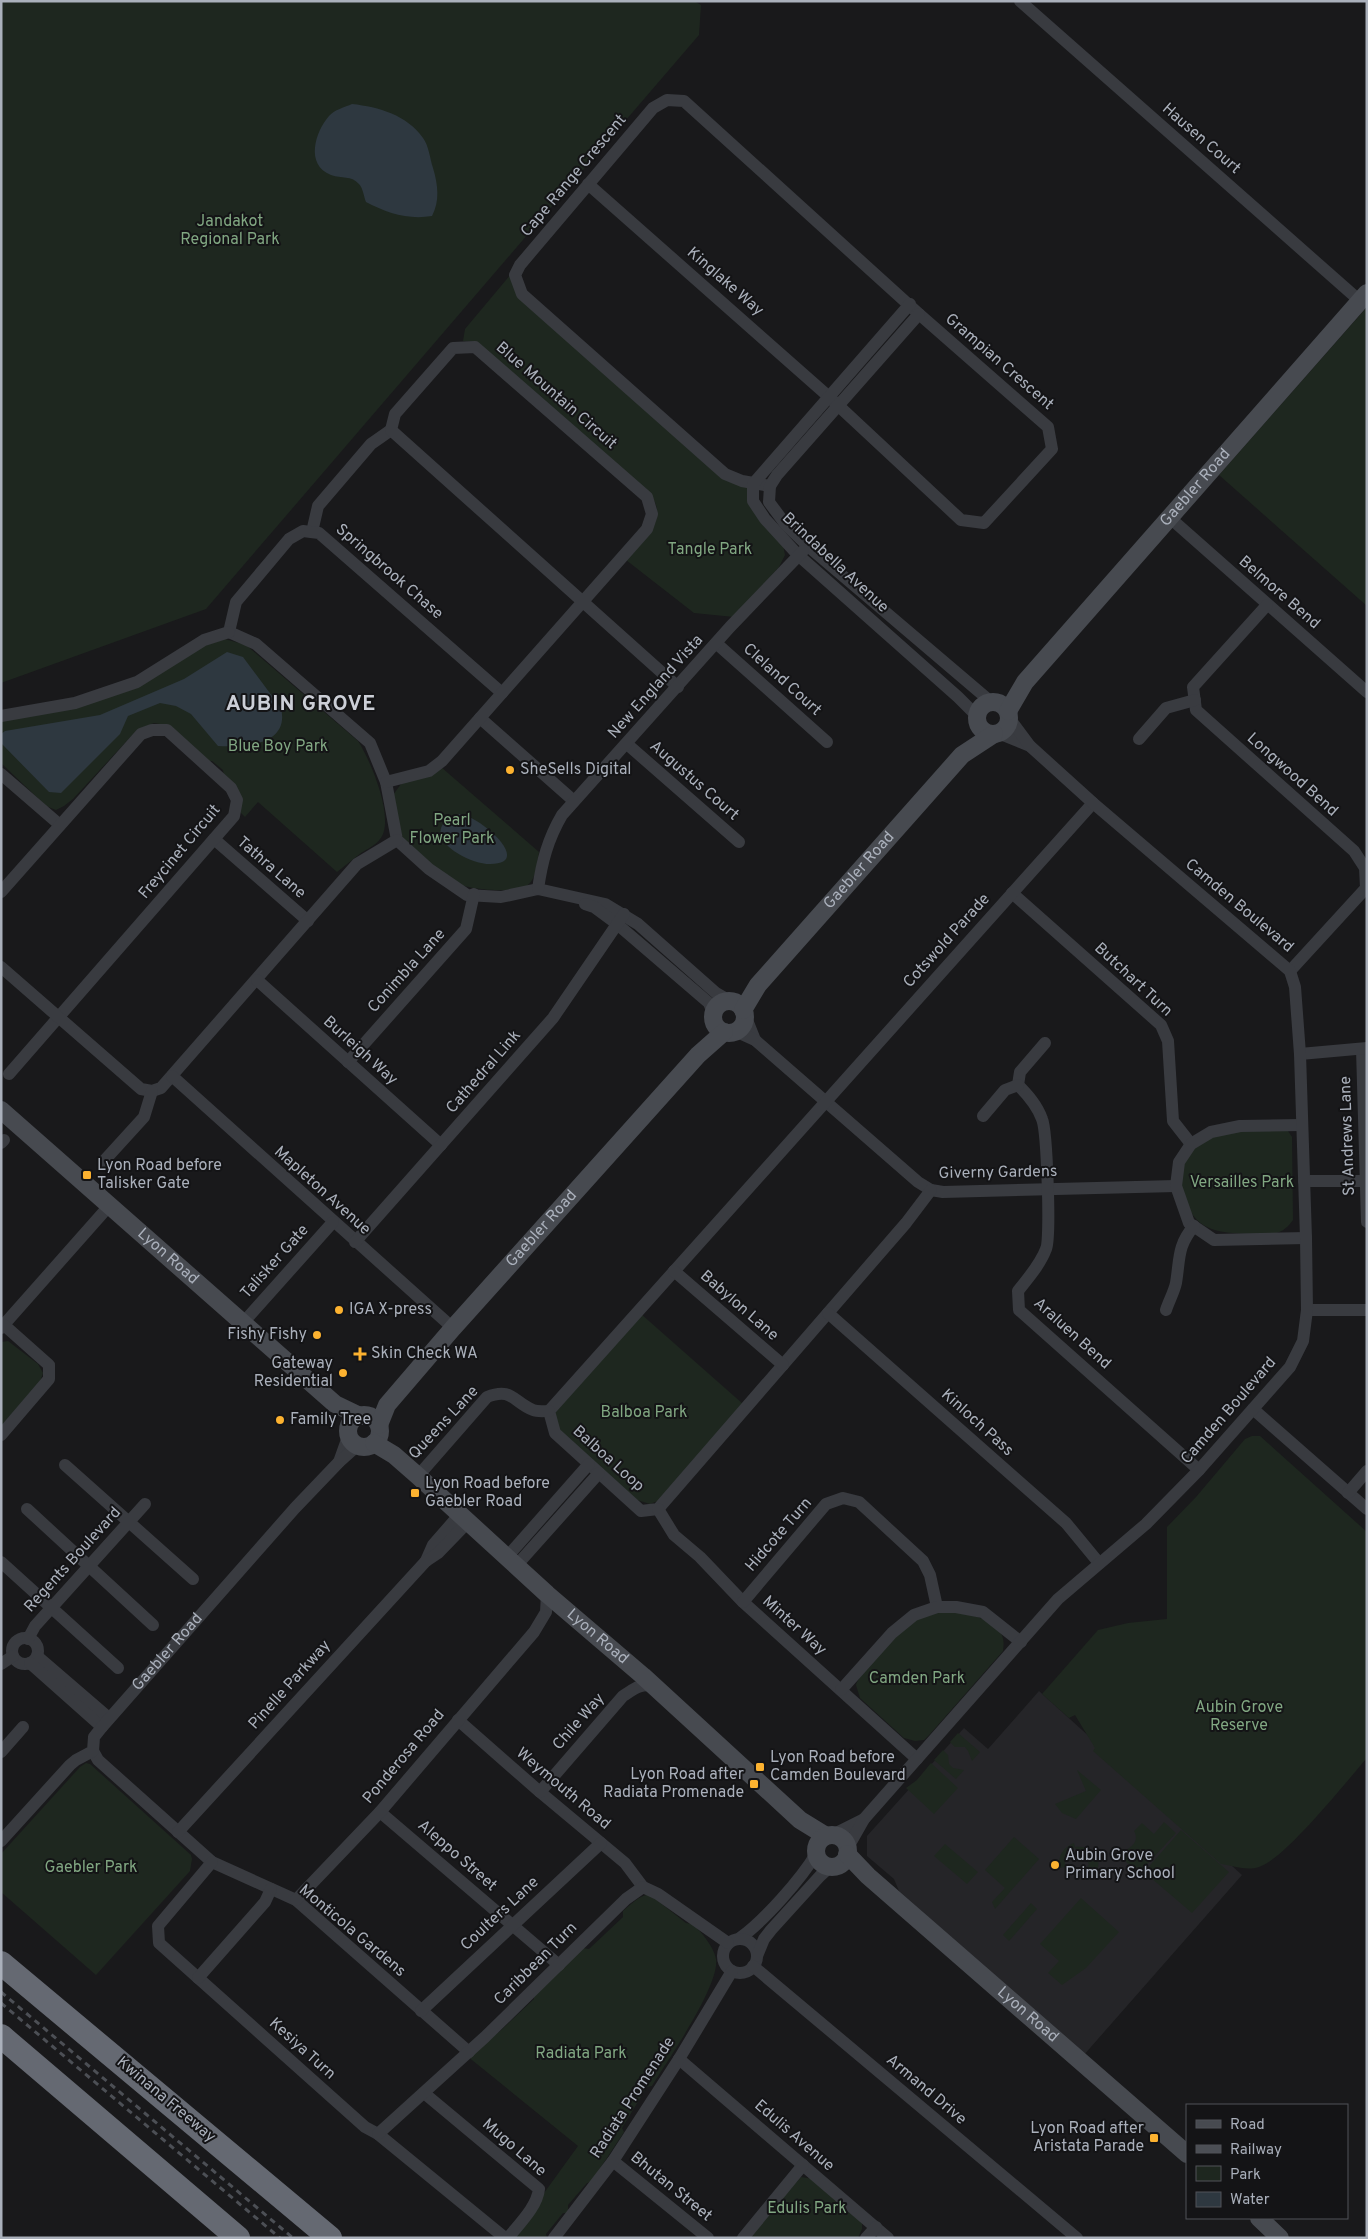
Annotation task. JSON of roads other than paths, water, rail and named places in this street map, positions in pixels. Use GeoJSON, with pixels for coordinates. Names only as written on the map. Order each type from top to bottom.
{"type":"FeatureCollection","features":[{"type":"Feature","properties":{"kind":"highway","name":"Kwinana Freeway"},"geometry":{"type":"LineString","coordinates":[[1,1963],[330,2238]]}},
{"type":"Feature","properties":{"kind":"highway"},"geometry":{"type":"LineString","coordinates":[[1,2036],[238,2238]]}},
{"type":"Feature","properties":{"kind":"street","name":"Hausen Court"},"geometry":{"type":"LineString","coordinates":[[1020,1],[1363,297]]}},
{"type":"Feature","properties":{"kind":"street","name":"Cape Range Crescent"},"geometry":{"type":"LineString","coordinates":[[770,486],[742,482],[725,474],[522,294],[515,275],[520,265],[653,108],[668,100],[684,101],[919,314]]}},
{"type":"Feature","properties":{"kind":"street","name":"Kinglake Way"},"geometry":{"type":"LineString","coordinates":[[588,184],[838,406]]}},
{"type":"Feature","properties":{"kind":"street","name":"Gaebler Road"},"geometry":{"type":"LineString","coordinates":[[1001,708],[1363,297]]}},
{"type":"Feature","properties":{"kind":"street"},"geometry":{"type":"LineString","coordinates":[[754,484],[828,396],[910,304]]}},
{"type":"Feature","properties":{"kind":"street"},"geometry":{"type":"LineString","coordinates":[[770,486],[777,475],[919,314]]}},
{"type":"Feature","properties":{"kind":"street","name":"Grampian Crescent"},"geometry":{"type":"LineString","coordinates":[[838,406],[961,520],[984,523],[1052,449],[1048,427],[919,314]]}},
{"type":"Feature","properties":{"kind":"street","name":"Blue Mountain Circuit"},"geometry":{"type":"LineString","coordinates":[[386,782],[429,771],[442,761],[647,529],[652,514],[647,497],[475,347],[453,348],[395,414],[391,430]]}},
{"type":"Feature","properties":{"kind":"street"},"geometry":{"type":"LineString","coordinates":[[312,532],[318,506],[371,444],[391,430],[678,687]]}},
{"type":"Feature","properties":{"kind":"street","name":"Brindabella Avenue"},"geometry":{"type":"LineString","coordinates":[[754,484],[754,501],[765,519],[798,555],[958,696],[976,718]]}},
{"type":"Feature","properties":{"kind":"street","name":"Brindabella Avenue"},"geometry":{"type":"LineString","coordinates":[[770,486],[769,502],[786,525],[1001,708]]}},
{"type":"Feature","properties":{"kind":"street","name":"Belmore Bend"},"geometry":{"type":"LineString","coordinates":[[1169,518],[1367,692]]}},
{"type":"Feature","properties":{"kind":"street","name":"Springbrook Chase"},"geometry":{"type":"LineString","coordinates":[[229,632],[236,602],[289,539],[303,530],[319,533],[502,693]]}},
{"type":"Feature","properties":{"kind":"street","name":"New England Vista"},"geometry":{"type":"LineString","coordinates":[[543,890],[542,863],[550,837],[562,815],[798,555],[810,547]]}},
{"type":"Feature","properties":{"kind":"street"},"geometry":{"type":"LineString","coordinates":[[1139,739],[1166,708],[1195,700],[1193,688],[1267,605]]}},
{"type":"Feature","properties":{"kind":"street"},"geometry":{"type":"LineString","coordinates":[[1,716],[75,703],[137,682],[204,640],[229,632],[256,644],[370,743],[386,782],[397,840],[429,869],[467,894],[501,897],[543,890],[638,924],[716,993],[738,1007]]}},
{"type":"Feature","properties":{"kind":"street","name":"Cleland Court"},"geometry":{"type":"LineString","coordinates":[[716,644],[827,742]]}},
{"type":"Feature","properties":{"kind":"street","name":"Longwood Bend"},"geometry":{"type":"LineString","coordinates":[[1195,700],[1196,710],[1354,852],[1364,868],[1366,888],[1290,971]]}},
{"type":"Feature","properties":{"kind":"street"},"geometry":{"type":"LineString","coordinates":[[982,705],[1001,708],[1007,726],[996,734],[981,730],[976,718],[982,705]]}},
{"type":"Feature","properties":{"kind":"street","name":"Camden Boulevard"},"geometry":{"type":"LineString","coordinates":[[840,1859],[864,1819],[1058,1599],[1146,1524],[1199,1470],[1290,1367],[1303,1341],[1307,1310],[1300,1054],[1295,988],[1290,971],[1093,803],[1030,746],[1001,708]]}},
{"type":"Feature","properties":{"kind":"street"},"geometry":{"type":"LineString","coordinates":[[480,718],[574,801]]}},
{"type":"Feature","properties":{"kind":"street","name":"Gaebler Road"},"geometry":{"type":"LineString","coordinates":[[962,754],[976,718]]}},
{"type":"Feature","properties":{"kind":"street","name":"Freycinet Circuit"},"geometry":{"type":"LineString","coordinates":[[1,892],[141,734],[152,730],[167,730],[230,788],[237,800],[234,816],[60,1018],[9,1074]]}},
{"type":"Feature","properties":{"kind":"street","name":"Gaebler Road"},"geometry":{"type":"LineString","coordinates":[[738,1007],[962,754],[996,734]]}},
{"type":"Feature","properties":{"kind":"street","name":"Camden Boulevard"},"geometry":{"type":"LineString","coordinates":[[996,734],[1030,746]]}},
{"type":"Feature","properties":{"kind":"street","name":"Augustus Court"},"geometry":{"type":"LineString","coordinates":[[627,744],[739,842]]}},
{"type":"Feature","properties":{"kind":"street"},"geometry":{"type":"LineString","coordinates":[[1,774],[60,825]]}},
{"type":"Feature","properties":{"kind":"street","name":"Cotswold Parade"},"geometry":{"type":"LineString","coordinates":[[826,1101],[1093,803]]}},
{"type":"Feature","properties":{"kind":"street","name":"Tathra Lane"},"geometry":{"type":"LineString","coordinates":[[214,840],[308,921]]}},
{"type":"Feature","properties":{"kind":"street"},"geometry":{"type":"LineString","coordinates":[[1,967],[140,1089],[152,1091],[161,1088],[172,1076],[357,864],[397,840]]}},
{"type":"Feature","properties":{"kind":"street","name":"Butchart Turn"},"geometry":{"type":"LineString","coordinates":[[1012,893],[1161,1025],[1168,1041],[1173,1121],[1191,1144]]}},
{"type":"Feature","properties":{"kind":"street","name":"Conimbla Lane"},"geometry":{"type":"LineString","coordinates":[[348,1062],[466,929],[474,894]]}},
{"type":"Feature","properties":{"kind":"street"},"geometry":{"type":"LineString","coordinates":[[620,919],[709,1003],[722,1025]]}},
{"type":"Feature","properties":{"kind":"street","name":"Cathedral Link"},"geometry":{"type":"LineString","coordinates":[[355,1242],[553,1018],[620,919]]}},
{"type":"Feature","properties":{"kind":"street","name":"Burleigh Way"},"geometry":{"type":"LineString","coordinates":[[257,980],[441,1145]]}},
{"type":"Feature","properties":{"kind":"street","name":"Gaebler Road"},"geometry":{"type":"LineString","coordinates":[[93,1752],[94,1737],[105,1722],[295,1508],[339,1462],[364,1430],[453,1328],[698,1055],[722,1025],[720,1004],[738,1007]]}},
{"type":"Feature","properties":{"kind":"street","name":"Gaebler Road"},"geometry":{"type":"LineString","coordinates":[[722,1025],[743,1024],[738,1007]]}},
{"type":"Feature","properties":{"kind":"street","name":"Giverny Gardens"},"geometry":{"type":"LineString","coordinates":[[738,1007],[755,1040]]}},
{"type":"Feature","properties":{"kind":"street","name":"Giverny Gardens"},"geometry":{"type":"LineString","coordinates":[[722,1025],[755,1040],[918,1182],[931,1190],[943,1192],[1176,1186]]}},
{"type":"Feature","properties":{"kind":"street"},"geometry":{"type":"LineString","coordinates":[[984,1116],[1005,1090],[1018,1085],[1020,1072],[1045,1042]]}},
{"type":"Feature","properties":{"kind":"street"},"geometry":{"type":"LineString","coordinates":[[1300,1054],[1364,1049]]}},
{"type":"Feature","properties":{"kind":"street","name":"St Andrews Lane"},"geometry":{"type":"LineString","coordinates":[[1364,1049],[1367,1222]]}},
{"type":"Feature","properties":{"kind":"street","name":"Mapleton Avenue"},"geometry":{"type":"LineString","coordinates":[[172,1076],[332,1222],[453,1328]]}},
{"type":"Feature","properties":{"kind":"street","name":"Araluen Bend"},"geometry":{"type":"LineString","coordinates":[[1018,1085],[1031,1098],[1043,1122],[1048,1189],[1047,1248],[1018,1291],[1019,1310],[1199,1470]]}},
{"type":"Feature","properties":{"kind":"street"},"geometry":{"type":"LineString","coordinates":[[103,1162],[144,1117],[152,1091]]}},
{"type":"Feature","properties":{"kind":"street"},"geometry":{"type":"LineString","coordinates":[[549,1411],[826,1101]]}},
{"type":"Feature","properties":{"kind":"street","name":"Lyon Road"},"geometry":{"type":"LineString","coordinates":[[1,1110],[242,1324],[418,1476],[547,1594],[654,1686],[823,1842]]}},
{"type":"Feature","properties":{"kind":"street"},"geometry":{"type":"LineString","coordinates":[[1301,1125],[1240,1126],[1211,1132],[1191,1144],[1179,1162],[1176,1186],[1188,1223],[1214,1240],[1306,1238]]}},
{"type":"Feature","properties":{"kind":"street"},"geometry":{"type":"LineString","coordinates":[[1304,1181],[1366,1181]]}},
{"type":"Feature","properties":{"kind":"street"},"geometry":{"type":"LineString","coordinates":[[658,1509],[906,1223],[931,1190]]}},
{"type":"Feature","properties":{"kind":"street"},"geometry":{"type":"LineString","coordinates":[[1,1435],[49,1379],[49,1365],[2,1327],[109,1206]]}},
{"type":"Feature","properties":{"kind":"street","name":"Talisker Gate"},"geometry":{"type":"LineString","coordinates":[[242,1324],[332,1222]]}},
{"type":"Feature","properties":{"kind":"street"},"geometry":{"type":"LineString","coordinates":[[1166,1310],[1175,1285],[1179,1251],[1184,1238],[1194,1226]]}},
{"type":"Feature","properties":{"kind":"street","name":"Babylon Lane"},"geometry":{"type":"LineString","coordinates":[[674,1271],[783,1365]]}},
{"type":"Feature","properties":{"kind":"street"},"geometry":{"type":"LineString","coordinates":[[1307,1310],[1367,1310]]}},
{"type":"Feature","properties":{"kind":"street","name":"Kinloch Pass"},"geometry":{"type":"LineString","coordinates":[[828,1313],[1066,1523],[1099,1563]]}},
{"type":"Feature","properties":{"kind":"street","name":"Queens Lane"},"geometry":{"type":"LineString","coordinates":[[418,1476],[487,1397],[498,1392],[510,1394],[536,1411],[549,1411]]}},
{"type":"Feature","properties":{"kind":"street"},"geometry":{"type":"LineString","coordinates":[[1253,1409],[1367,1509]]}},
{"type":"Feature","properties":{"kind":"street","name":"Balboa Loop"},"geometry":{"type":"LineString","coordinates":[[549,1411],[555,1433],[641,1511],[658,1509]]}},
{"type":"Feature","properties":{"kind":"street"},"geometry":{"type":"LineString","coordinates":[[512,1562],[589,1464]]}},
{"type":"Feature","properties":{"kind":"street"},"geometry":{"type":"LineString","coordinates":[[64,1465],[193,1579]]}},
{"type":"Feature","properties":{"kind":"street"},"geometry":{"type":"LineString","coordinates":[[1348,1493],[1367,1471]]}},
{"type":"Feature","properties":{"kind":"street"},"geometry":{"type":"LineString","coordinates":[[512,1562],[600,1473]]}},
{"type":"Feature","properties":{"kind":"street","name":"Hidcote Turn"},"geometry":{"type":"LineString","coordinates":[[743,1602],[826,1504],[843,1498],[860,1502],[924,1561],[930,1575],[937,1607]]}},
{"type":"Feature","properties":{"kind":"street","name":"Regents Boulevard"},"geometry":{"type":"LineString","coordinates":[[28,1639],[30,1632],[145,1504]]}},
{"type":"Feature","properties":{"kind":"street","name":"Minter Way"},"geometry":{"type":"LineString","coordinates":[[658,1509],[674,1535],[700,1557],[743,1602],[917,1759]]}},
{"type":"Feature","properties":{"kind":"street"},"geometry":{"type":"LineString","coordinates":[[27,1510],[153,1624]]}},
{"type":"Feature","properties":{"kind":"street","name":"Pinelle Parkway"},"geometry":{"type":"LineString","coordinates":[[178,1832],[426,1560],[438,1553],[464,1518]]}},
{"type":"Feature","properties":{"kind":"street"},"geometry":{"type":"LineString","coordinates":[[1,1562],[118,1668]]}},
{"type":"Feature","properties":{"kind":"street","name":"Ponderosa Road"},"geometry":{"type":"LineString","coordinates":[[296,1900],[380,1812],[534,1632],[546,1612],[547,1594]]}},
{"type":"Feature","properties":{"kind":"street"},"geometry":{"type":"LineString","coordinates":[[841,1690],[892,1633],[914,1615],[937,1607],[956,1607],[983,1612],[1021,1642]]}},
{"type":"Feature","properties":{"kind":"street","name":"Ponderosa Road"},"geometry":{"type":"LineString","coordinates":[[534,1632],[554,1617],[571,1614]]}},
{"type":"Feature","properties":{"kind":"street"},"geometry":{"type":"LineString","coordinates":[[22,1639],[28,1639],[36,1645],[34,1660],[20,1663],[13,1656],[12,1650],[15,1644],[22,1639]]}},
{"type":"Feature","properties":{"kind":"street"},"geometry":{"type":"LineString","coordinates":[[1,1664],[13,1656]]}},
{"type":"Feature","properties":{"kind":"street"},"geometry":{"type":"LineString","coordinates":[[34,1660],[105,1722]]}},
{"type":"Feature","properties":{"kind":"street","name":"Chile Way"},"geometry":{"type":"LineString","coordinates":[[623,1696],[628,1684],[628,1663]]}},
{"type":"Feature","properties":{"kind":"street","name":"Chile Way"},"geometry":{"type":"LineString","coordinates":[[540,1792],[623,1696],[638,1686],[645,1684],[654,1686]]}},
{"type":"Feature","properties":{"kind":"street","name":"Weymouth Road"},"geometry":{"type":"LineString","coordinates":[[458,1720],[625,1863],[643,1887]]}},
{"type":"Feature","properties":{"kind":"street"},"geometry":{"type":"LineString","coordinates":[[1,1752],[23,1728]]}},
{"type":"Feature","properties":{"kind":"street"},"geometry":{"type":"LineString","coordinates":[[1,1841],[70,1765],[93,1752]]}},
{"type":"Feature","properties":{"kind":"street","name":"Monticola Gardens"},"geometry":{"type":"LineString","coordinates":[[93,1752],[98,1760],[212,1862],[296,1900],[469,2052]]}},
{"type":"Feature","properties":{"kind":"street","name":"Aleppo Street"},"geometry":{"type":"LineString","coordinates":[[380,1812],[559,1964]]}},
{"type":"Feature","properties":{"kind":"street","name":"Camden Boulevard"},"geometry":{"type":"LineString","coordinates":[[823,1842],[864,1819]]}},
{"type":"Feature","properties":{"kind":"street"},"geometry":{"type":"LineString","coordinates":[[842,1839],[840,1859],[820,1876],[771,1930],[764,1939],[755,1961],[743,1972],[732,1971],[724,1964],[724,1948],[728,1943],[752,1930],[808,1868],[823,1842],[842,1839]]}},
{"type":"Feature","properties":{"kind":"street"},"geometry":{"type":"LineString","coordinates":[[823,1842],[820,1862],[840,1859]]}},
{"type":"Feature","properties":{"kind":"street","name":"Coulters Lane"},"geometry":{"type":"LineString","coordinates":[[421,2011],[601,1843]]}},
{"type":"Feature","properties":{"kind":"street","name":"Lyon Road"},"geometry":{"type":"LineString","coordinates":[[840,1859],[868,1876],[1186,2153]]}},
{"type":"Feature","properties":{"kind":"street","name":"Kesiya Turn"},"geometry":{"type":"LineString","coordinates":[[212,1862],[158,1926],[159,1943],[365,2127],[378,2134],[507,2238]]}},
{"type":"Feature","properties":{"kind":"street"},"geometry":{"type":"LineString","coordinates":[[643,1887],[658,1894],[728,1943]]}},
{"type":"Feature","properties":{"kind":"street","name":"Caribbean Turn"},"geometry":{"type":"LineString","coordinates":[[378,2134],[469,2052],[626,1899],[643,1887]]}},
{"type":"Feature","properties":{"kind":"street"},"geometry":{"type":"LineString","coordinates":[[198,1978],[265,1902],[272,1889]]}},
{"type":"Feature","properties":{"kind":"street"},"geometry":{"type":"LineString","coordinates":[[740,1938],[746,1939],[754,1945],[755,1961]]}},
{"type":"Feature","properties":{"kind":"street","name":"Armand Drive"},"geometry":{"type":"LineString","coordinates":[[755,1961],[1078,2238]]}},
{"type":"Feature","properties":{"kind":"street","name":"Radiata Promenade"},"geometry":{"type":"LineString","coordinates":[[554,2238],[613,2161],[679,2059],[732,1971]]}},
{"type":"Feature","properties":{"kind":"street","name":"Edulis Avenue"},"geometry":{"type":"LineString","coordinates":[[679,2059],[888,2238]]}},
{"type":"Feature","properties":{"kind":"street","name":"Mugo Lane"},"geometry":{"type":"LineString","coordinates":[[424,2093],[539,2189],[538,2195],[525,2217],[507,2238]]}},
{"type":"Feature","properties":{"kind":"street","name":"Bhutan Street"},"geometry":{"type":"LineString","coordinates":[[613,2161],[708,2238]]}},
{"type":"Feature","properties":{"kind":"street"},"geometry":{"type":"LineString","coordinates":[[743,2238],[803,2165]]}},
{"type":"Feature","properties":{"kind":"street"},"geometry":{"type":"LineString","coordinates":[[1260,2219],[1280,2238]]}},
{"type":"Feature","properties":{"kind":"street"},"geometry":{"type":"LineString","coordinates":[[866,2238],[876,2227]]}},
{"type":"Feature","properties":{"kind":"water"},"geometry":{"type":"Polygon","coordinates":[[[352,104],[372,107],[401,118],[409,123],[423,138],[428,149],[437,187],[436,205],[432,216],[406,216],[374,206],[366,202],[362,188],[356,181],[350,178],[331,175],[318,164],[315,148],[324,123],[334,112],[352,104]]]}},
{"type":"Feature","properties":{"kind":"water"},"geometry":{"type":"Polygon","coordinates":[[[227,652],[243,657],[281,708],[282,721],[279,730],[263,742],[240,746],[218,746],[191,714],[176,706],[160,703],[128,716],[120,734],[61,793],[49,792],[1,743],[1,734],[5,731],[100,715],[184,679],[227,652]]]}},
{"type":"Feature","properties":{"kind":"water"},"geometry":{"type":"Polygon","coordinates":[[[459,814],[479,822],[499,839],[505,848],[507,856],[502,862],[479,863],[457,853],[447,845],[442,837],[441,829],[446,821],[459,814]]]}},
{"type":"Feature","properties":{"kind":"railway"},"geometry":{"type":"LineString","coordinates":[[1,1992],[293,2238]]}},
{"type":"Feature","properties":{"kind":"railway"},"geometry":{"type":"LineString","coordinates":[[1,2003],[280,2238]]}},
{"type":"Feature","properties":{"kind":"place","name":"SheSells Digital"},"geometry":{"type":"Point","coordinates":[510,770]}},
{"type":"Feature","properties":{"kind":"place","name":"Lyon Road before Talisker Gate"},"geometry":{"type":"Point","coordinates":[87,1175]}},
{"type":"Feature","properties":{"kind":"place","name":"IGA X-press"},"geometry":{"type":"Point","coordinates":[339,1310]}},
{"type":"Feature","properties":{"kind":"place","name":"Fishy Fishy"},"geometry":{"type":"Point","coordinates":[317,1335]}},
{"type":"Feature","properties":{"kind":"place","name":"Skin Check WA"},"geometry":{"type":"Point","coordinates":[360,1354]}},
{"type":"Feature","properties":{"kind":"place","name":"Gateway Residential"},"geometry":{"type":"Point","coordinates":[343,1373]}},
{"type":"Feature","properties":{"kind":"place","name":"Family Tree"},"geometry":{"type":"Point","coordinates":[280,1420]}},
{"type":"Feature","properties":{"kind":"place","name":"Lyon Road before Gaebler Road"},"geometry":{"type":"Point","coordinates":[415,1493]}},
{"type":"Feature","properties":{"kind":"place","name":"Lyon Road before Camden Boulevard"},"geometry":{"type":"Point","coordinates":[760,1767]}},
{"type":"Feature","properties":{"kind":"place","name":"Lyon Road after Radiata Promenade"},"geometry":{"type":"Point","coordinates":[754,1784]}},
{"type":"Feature","properties":{"kind":"place","name":"Aubin Grove Primary School"},"geometry":{"type":"Point","coordinates":[1055,1865]}},
{"type":"Feature","properties":{"kind":"place","name":"Lyon Road after Aristata Parade"},"geometry":{"type":"Point","coordinates":[1154,2138]}},
{"type":"Feature","properties":{"kind":"district","name":"AUBIN GROVE"},"geometry":{"type":"Point","coordinates":[301,704]}},
{"type":"Feature","properties":{"kind":"park label","name":"Jandakot Regional Park"},"geometry":{"type":"Point","coordinates":[230,231]}},
{"type":"Feature","properties":{"kind":"park label","name":"Tangle Park"},"geometry":{"type":"Point","coordinates":[710,550]}},
{"type":"Feature","properties":{"kind":"park label","name":"Blue Boy Park"},"geometry":{"type":"Point","coordinates":[278,747]}},
{"type":"Feature","properties":{"kind":"park label","name":"Pearl Flower Park"},"geometry":{"type":"Point","coordinates":[452,830]}},
{"type":"Feature","properties":{"kind":"park label","name":"Versailles Park"},"geometry":{"type":"Point","coordinates":[1242,1183]}},
{"type":"Feature","properties":{"kind":"park label","name":"Balboa Park"},"geometry":{"type":"Point","coordinates":[644,1413]}},
{"type":"Feature","properties":{"kind":"park label","name":"Camden Park"},"geometry":{"type":"Point","coordinates":[917,1679]}},
{"type":"Feature","properties":{"kind":"park label","name":"Aubin Grove Reserve"},"geometry":{"type":"Point","coordinates":[1239,1717]}},
{"type":"Feature","properties":{"kind":"park label","name":"Gaebler Park"},"geometry":{"type":"Point","coordinates":[91,1868]}},
{"type":"Feature","properties":{"kind":"park label","name":"Radiata Park"},"geometry":{"type":"Point","coordinates":[581,2054]}},
{"type":"Feature","properties":{"kind":"park label","name":"Edulis Park"},"geometry":{"type":"Point","coordinates":[807,2209]}}]}
